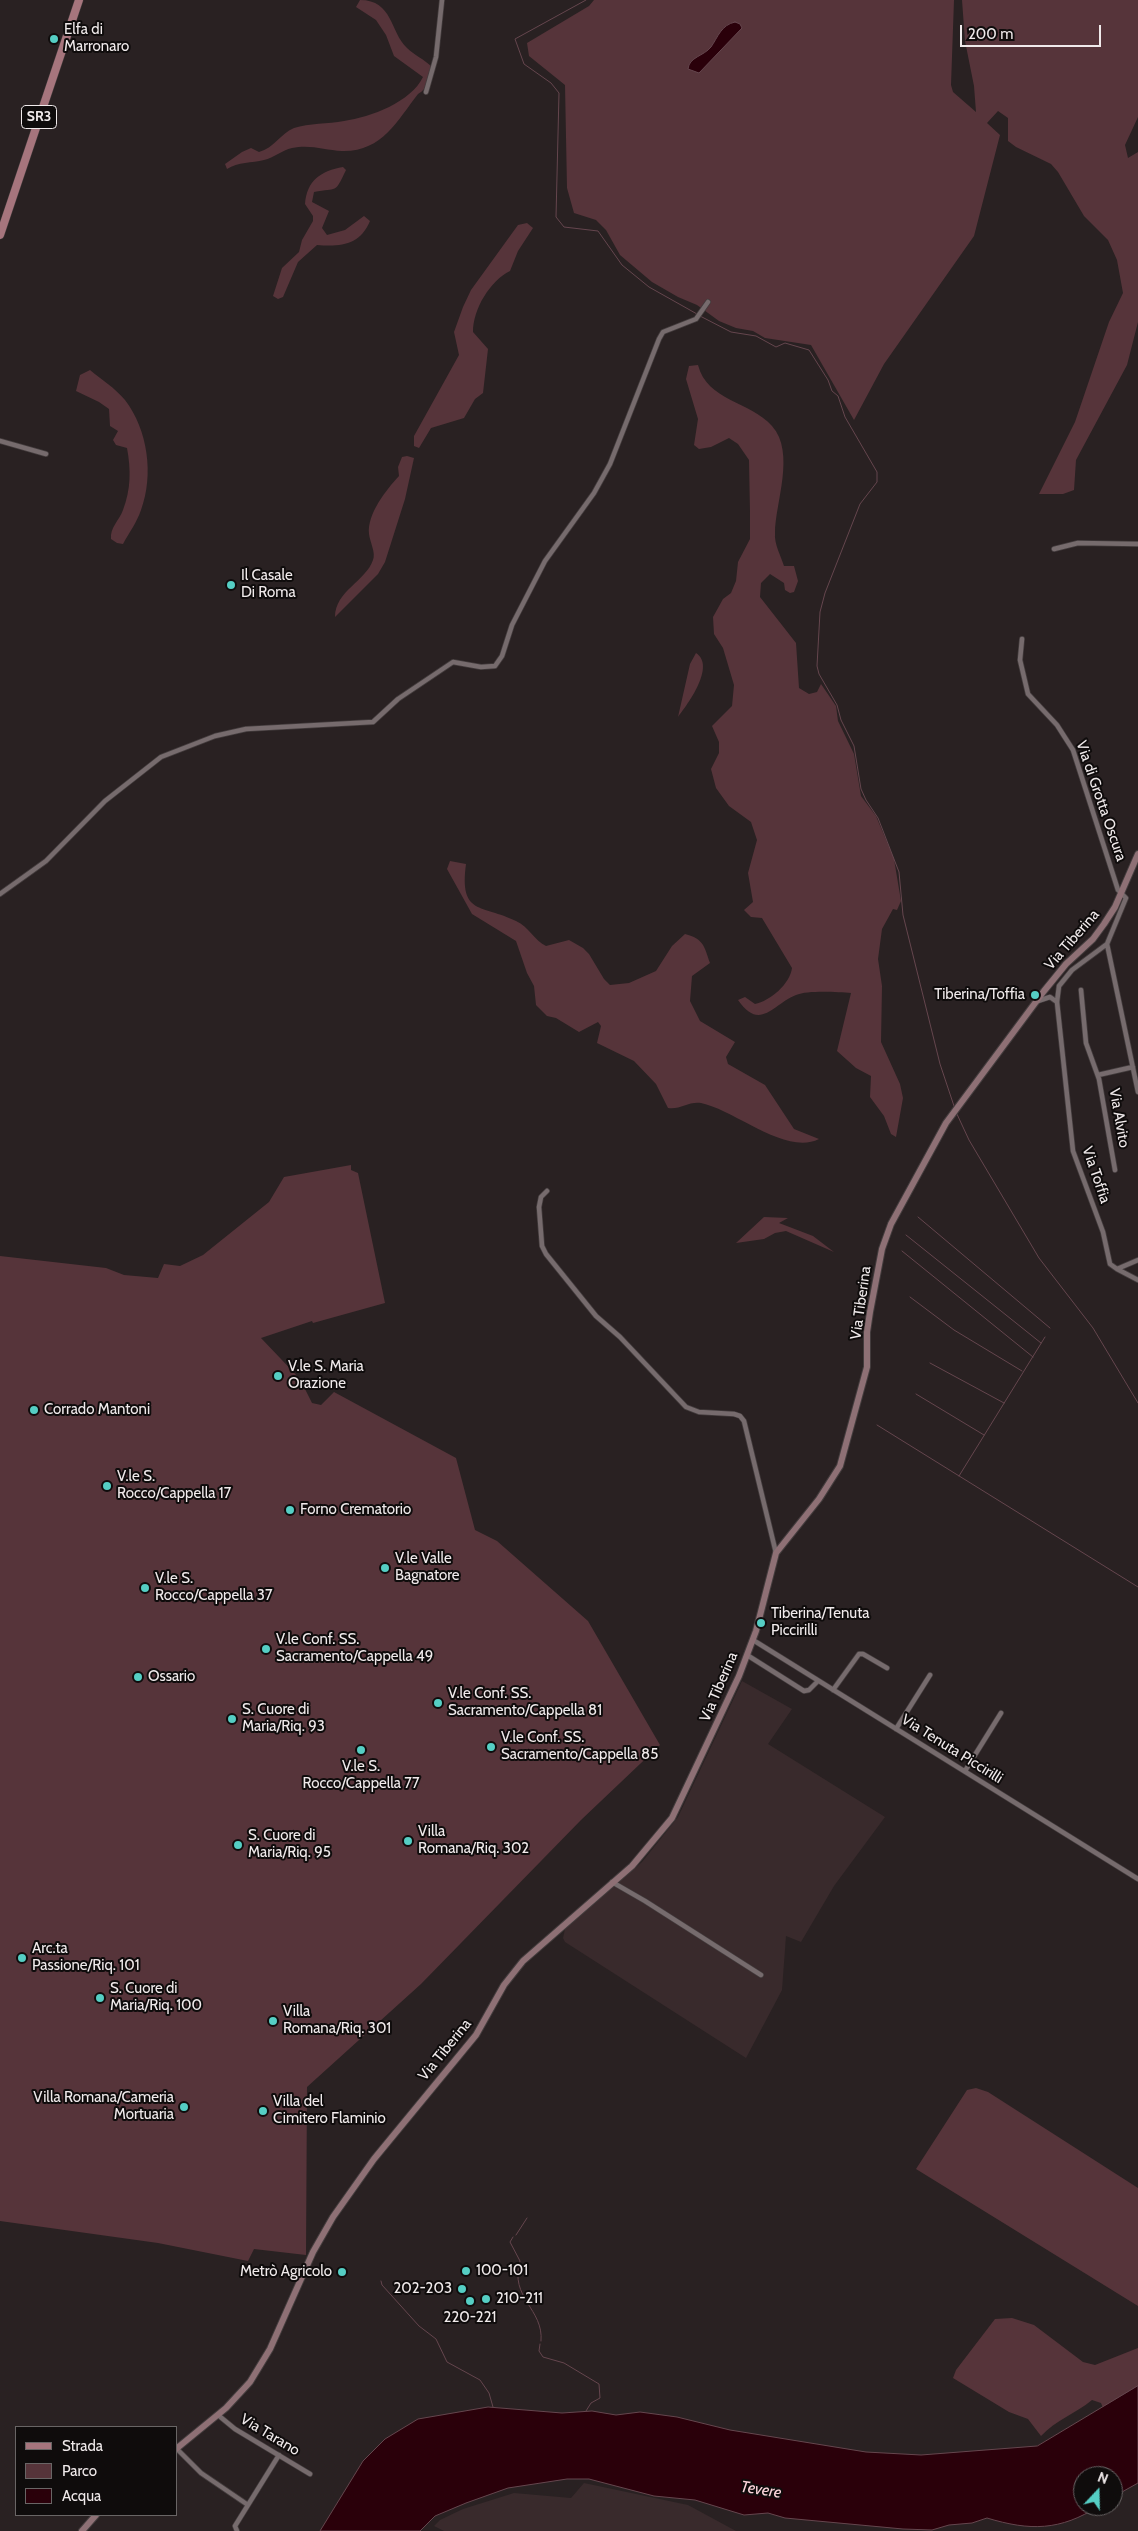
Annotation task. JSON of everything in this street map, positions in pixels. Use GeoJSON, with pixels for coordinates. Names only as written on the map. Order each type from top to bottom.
{"type":"FeatureCollection","features":[{"type":"Feature","properties":{"kind":"main road","name":"SR3"},"geometry":{"type":"LineString","coordinates":[[0,235],[79,0]]}},
{"type":"Feature","properties":{"kind":"main road","name":"Via Tiberina"},"geometry":{"type":"LineString","coordinates":[[178,2448],[218,2415],[243,2390],[260,2366],[274,2342],[318,2242],[341,2205],[374,2160],[476,2035],[504,1986],[523,1961],[643,1854],[672,1818],[709,1742],[747,1656],[776,1553],[819,1499],[840,1466],[867,1367],[867,1332],[882,1249],[891,1224],[910,1186],[952,1114],[1035,1002],[1093,939],[1115,907],[1138,854]]}},
{"type":"Feature","properties":{"kind":"main road"},"geometry":{"type":"LineString","coordinates":[[82,2531],[95,2516]]}},
{"type":"Feature","properties":{"kind":"street"},"geometry":{"type":"LineString","coordinates":[[426,92],[436,57],[442,0]]}},
{"type":"Feature","properties":{"kind":"street"},"geometry":{"type":"LineString","coordinates":[[0,894],[46,861],[105,801],[161,757],[215,736],[246,728],[373,722],[398,699],[453,662],[481,668],[495,666],[502,656],[512,625],[545,561],[594,493],[610,464],[663,332],[696,319],[708,302]]}},
{"type":"Feature","properties":{"kind":"street"},"geometry":{"type":"LineString","coordinates":[[0,440],[46,454]]}},
{"type":"Feature","properties":{"kind":"street"},"geometry":{"type":"LineString","coordinates":[[1054,549],[1078,543],[1138,544]]}},
{"type":"Feature","properties":{"kind":"street","name":"Via di Grotta Oscura"},"geometry":{"type":"LineString","coordinates":[[1022,639],[1020,660],[1028,694],[1056,725],[1073,750],[1118,890],[1121,894]]}},
{"type":"Feature","properties":{"kind":"street"},"geometry":{"type":"LineString","coordinates":[[1044,991],[1057,1002],[1059,986],[1072,970],[1107,944],[1126,900],[1121,894]]}},
{"type":"Feature","properties":{"kind":"street"},"geometry":{"type":"LineString","coordinates":[[1107,944],[1138,1092]]}},
{"type":"Feature","properties":{"kind":"street"},"geometry":{"type":"LineString","coordinates":[[1081,990],[1086,1043],[1098,1075]]}},
{"type":"Feature","properties":{"kind":"street"},"geometry":{"type":"LineString","coordinates":[[1035,1002],[1050,997]]}},
{"type":"Feature","properties":{"kind":"street","name":"Via Toffia"},"geometry":{"type":"LineString","coordinates":[[1057,1002],[1073,1150],[1103,1232],[1110,1264],[1117,1269]]}},
{"type":"Feature","properties":{"kind":"street","name":"Via Alvito"},"geometry":{"type":"LineString","coordinates":[[1115,1170],[1098,1075],[1133,1067]]}},
{"type":"Feature","properties":{"kind":"street"},"geometry":{"type":"LineString","coordinates":[[547,1191],[541,1198],[539,1207],[543,1249],[589,1308],[686,1407],[699,1412],[734,1414],[740,1416],[744,1421],[776,1553]]}},
{"type":"Feature","properties":{"kind":"street"},"geometry":{"type":"LineString","coordinates":[[1117,1269],[1138,1260]]}},
{"type":"Feature","properties":{"kind":"street"},"geometry":{"type":"LineString","coordinates":[[1117,1269],[1138,1280]]}},
{"type":"Feature","properties":{"kind":"street","name":"Via Tenuta Piccirilli"},"geometry":{"type":"LineString","coordinates":[[753,1640],[1138,1879]]}},
{"type":"Feature","properties":{"kind":"street"},"geometry":{"type":"LineString","coordinates":[[834,1690],[859,1654],[863,1654],[887,1668]]}},
{"type":"Feature","properties":{"kind":"street"},"geometry":{"type":"LineString","coordinates":[[747,1656],[804,1691],[809,1690],[818,1680]]}},
{"type":"Feature","properties":{"kind":"street"},"geometry":{"type":"LineString","coordinates":[[896,1729],[930,1675]]}},
{"type":"Feature","properties":{"kind":"street"},"geometry":{"type":"LineString","coordinates":[[965,1771],[1001,1713]]}},
{"type":"Feature","properties":{"kind":"street"},"geometry":{"type":"LineString","coordinates":[[612,1882],[645,1900],[761,1975]]}},
{"type":"Feature","properties":{"kind":"street","name":"Via Tarano"},"geometry":{"type":"LineString","coordinates":[[218,2415],[233,2428],[310,2474]]}},
{"type":"Feature","properties":{"kind":"street"},"geometry":{"type":"LineString","coordinates":[[178,2450],[207,2478],[248,2504]]}},
{"type":"Feature","properties":{"kind":"street"},"geometry":{"type":"LineString","coordinates":[[237,2531],[234,2527],[279,2455]]}},
{"type":"Feature","properties":{"kind":"shaded area"},"geometry":{"type":"Polygon","coordinates":[[[742,1681],[792,1709],[768,1744],[885,1817],[834,1886],[801,1942],[786,1936],[782,1990],[746,2058],[565,1942],[563,1938],[565,1929],[642,1862],[678,1817],[742,1681]]]}},
{"type":"Feature","properties":{"kind":"shaded area"},"geometry":{"type":"Polygon","coordinates":[[[584,2483],[688,2505],[736,2531],[444,2531],[434,2526],[440,2520],[463,2509],[514,2493],[571,2498],[584,2483]]]}},
{"type":"Feature","properties":{"kind":"green space"},"geometry":{"type":"Polygon","coordinates":[[[360,0],[371,1],[379,5],[385,11],[401,41],[407,48],[432,67],[424,89],[387,133],[378,141],[368,146],[356,150],[342,151],[311,147],[292,148],[268,159],[240,164],[227,169],[225,164],[242,152],[251,148],[259,152],[264,150],[294,128],[355,119],[378,112],[400,101],[417,86],[423,77],[394,56],[386,35],[376,20],[356,7],[360,0]]]}},
{"type":"Feature","properties":{"kind":"green space"},"geometry":{"type":"Polygon","coordinates":[[[594,0],[954,0],[951,85],[953,92],[976,112],[974,86],[965,41],[962,0],[1138,0],[1138,117],[1125,145],[1128,158],[1138,152],[1138,322],[1127,365],[1076,460],[1074,490],[1063,494],[1039,494],[1075,422],[1109,322],[1123,293],[1117,260],[1108,240],[1084,216],[1058,172],[1051,164],[1016,147],[1008,141],[1008,118],[998,111],[987,123],[1000,135],[974,236],[884,364],[854,420],[811,345],[765,338],[753,331],[736,328],[719,321],[697,305],[678,297],[652,282],[620,255],[606,230],[596,220],[574,213],[567,188],[565,85],[529,56],[527,43],[589,6],[594,0]]]}},
{"type":"Feature","properties":{"kind":"green space"},"geometry":{"type":"Polygon","coordinates":[[[343,167],[346,170],[337,187],[314,192],[312,202],[329,211],[322,228],[327,235],[345,230],[364,216],[370,221],[361,235],[349,243],[342,245],[317,245],[298,262],[283,297],[278,299],[273,296],[282,268],[299,252],[302,240],[313,221],[313,216],[305,204],[309,189],[316,178],[322,174],[343,167]]]}},
{"type":"Feature","properties":{"kind":"green space"},"geometry":{"type":"Polygon","coordinates":[[[527,223],[533,228],[518,251],[510,271],[490,289],[479,305],[476,314],[473,332],[488,349],[483,393],[475,399],[464,418],[431,428],[419,448],[414,446],[414,436],[459,355],[454,332],[471,290],[518,225],[527,223]]]}},
{"type":"Feature","properties":{"kind":"green space"},"geometry":{"type":"Polygon","coordinates":[[[698,365],[703,377],[710,386],[720,394],[763,418],[772,426],[779,437],[783,450],[783,464],[775,537],[784,566],[794,566],[798,581],[794,592],[790,593],[785,590],[784,583],[770,574],[761,583],[760,597],[796,643],[799,688],[809,694],[817,692],[821,684],[836,706],[838,721],[854,754],[861,796],[876,816],[894,859],[901,901],[897,910],[893,909],[882,929],[878,959],[882,986],[881,1042],[900,1084],[903,1098],[896,1137],[891,1134],[884,1116],[870,1097],[871,1076],[856,1068],[837,1051],[851,993],[801,993],[767,1013],[760,1015],[753,1014],[738,1000],[745,997],[755,1004],[773,996],[783,986],[792,968],[762,918],[751,917],[744,910],[753,902],[748,873],[757,840],[751,822],[729,806],[716,788],[711,769],[719,753],[719,742],[712,726],[732,706],[734,685],[723,648],[714,634],[713,617],[723,599],[731,593],[736,581],[738,562],[750,539],[749,460],[738,444],[729,438],[711,447],[699,449],[694,445],[698,419],[686,379],[689,366],[698,365]]]}},
{"type":"Feature","properties":{"kind":"green space"},"geometry":{"type":"Polygon","coordinates":[[[90,370],[125,400],[133,412],[144,439],[148,468],[145,496],[137,519],[123,544],[111,539],[111,535],[128,495],[130,472],[127,448],[116,445],[113,440],[118,431],[110,426],[109,409],[76,391],[80,375],[90,370]]]}},
{"type":"Feature","properties":{"kind":"green space"},"geometry":{"type":"Polygon","coordinates":[[[402,457],[414,458],[405,499],[385,562],[378,574],[335,617],[336,608],[340,600],[364,574],[373,560],[369,534],[371,518],[383,495],[399,476],[398,467],[402,457]]]}},
{"type":"Feature","properties":{"kind":"green space"},"geometry":{"type":"Polygon","coordinates":[[[696,653],[701,659],[703,667],[702,676],[688,703],[678,717],[690,664],[696,653]]]}},
{"type":"Feature","properties":{"kind":"green space"},"geometry":{"type":"Polygon","coordinates":[[[450,861],[466,864],[466,892],[476,906],[516,921],[546,946],[569,940],[583,948],[610,985],[629,983],[656,971],[672,946],[685,934],[700,941],[710,963],[692,976],[690,1001],[700,1021],[735,1042],[726,1057],[728,1064],[765,1085],[794,1129],[819,1139],[806,1143],[791,1142],[701,1103],[668,1108],[656,1084],[634,1061],[597,1043],[601,1026],[598,1022],[579,1032],[556,1018],[547,1016],[536,1005],[534,986],[527,973],[516,941],[472,914],[447,869],[450,861]]]}},
{"type":"Feature","properties":{"kind":"green space"},"geometry":{"type":"Polygon","coordinates":[[[351,1165],[351,1170],[358,1173],[385,1303],[313,1323],[312,1321],[261,1338],[300,1379],[312,1403],[321,1405],[334,1392],[456,1458],[475,1530],[497,1541],[588,1621],[660,1745],[581,1820],[421,1984],[307,2087],[306,2255],[254,2249],[248,2261],[158,2243],[0,2221],[0,1256],[106,1268],[124,1275],[158,1278],[164,1264],[180,1266],[203,1255],[269,1202],[284,1177],[351,1165]]]}},
{"type":"Feature","properties":{"kind":"green space"},"geometry":{"type":"Polygon","coordinates":[[[764,1217],[788,1218],[779,1223],[813,1236],[834,1252],[786,1231],[775,1233],[764,1239],[736,1243],[764,1217]]]}},
{"type":"Feature","properties":{"kind":"green space"},"geometry":{"type":"Polygon","coordinates":[[[976,2088],[988,2092],[1138,2188],[1138,2306],[916,2169],[967,2090],[976,2088]]]}},
{"type":"Feature","properties":{"kind":"green space"},"geometry":{"type":"Polygon","coordinates":[[[1012,2318],[1034,2325],[1083,2362],[1095,2365],[1138,2348],[1138,2386],[1103,2408],[1101,2403],[1092,2400],[1041,2436],[1028,2419],[1009,2412],[953,2378],[956,2370],[995,2319],[1012,2318]]]}},
{"type":"Feature","properties":{"kind":"water"},"geometry":{"type":"Polygon","coordinates":[[[735,22],[740,24],[742,28],[699,73],[688,69],[694,59],[711,47],[726,26],[735,22]]]}},
{"type":"Feature","properties":{"kind":"water","name":"Tevere"},"geometry":{"type":"Polygon","coordinates":[[[1138,2386],[1138,2483],[1123,2491],[1123,2466],[1073,2466],[1073,2516],[1080,2516],[1058,2524],[1031,2527],[987,2518],[972,2523],[949,2525],[932,2530],[785,2518],[768,2513],[744,2515],[695,2500],[654,2496],[589,2479],[567,2479],[508,2488],[435,2516],[420,2531],[320,2531],[363,2461],[385,2439],[418,2419],[488,2407],[562,2413],[592,2411],[616,2415],[640,2412],[677,2417],[730,2430],[866,2452],[921,2455],[1037,2446],[1138,2386]]]}},
{"type":"Feature","properties":{"kind":"waterway"},"geometry":{"type":"LineString","coordinates":[[586,0],[515,39],[524,64],[551,83],[559,93],[556,217],[564,227],[598,231],[622,265],[649,287],[697,314]]}},
{"type":"Feature","properties":{"kind":"waterway"},"geometry":{"type":"LineString","coordinates":[[700,316],[731,332],[756,336],[776,347],[785,343],[809,350],[828,380],[832,391],[838,396],[845,417],[877,472],[877,482],[860,504],[825,593],[820,612],[817,666],[819,674],[837,705],[841,720],[854,746],[861,789],[878,818],[899,872],[903,915],[940,1064],[954,1106]]}},
{"type":"Feature","properties":{"kind":"waterway"},"geometry":{"type":"LineString","coordinates":[[956,1112],[969,1140],[1039,1258],[1093,1328],[1138,1403]]}},
{"type":"Feature","properties":{"kind":"waterway"},"geometry":{"type":"LineString","coordinates":[[918,1217],[1050,1328]]}},
{"type":"Feature","properties":{"kind":"waterway"},"geometry":{"type":"LineString","coordinates":[[906,1235],[1041,1343]]}},
{"type":"Feature","properties":{"kind":"waterway"},"geometry":{"type":"LineString","coordinates":[[902,1251],[1033,1357]]}},
{"type":"Feature","properties":{"kind":"waterway"},"geometry":{"type":"LineString","coordinates":[[910,1297],[954,1330],[1022,1371]]}},
{"type":"Feature","properties":{"kind":"waterway"},"geometry":{"type":"LineString","coordinates":[[959,1476],[1045,1337]]}},
{"type":"Feature","properties":{"kind":"waterway"},"geometry":{"type":"LineString","coordinates":[[930,1363],[1004,1403]]}},
{"type":"Feature","properties":{"kind":"waterway"},"geometry":{"type":"LineString","coordinates":[[916,1394],[984,1435]]}},
{"type":"Feature","properties":{"kind":"waterway"},"geometry":{"type":"LineString","coordinates":[[877,1425],[1138,1587]]}},
{"type":"Feature","properties":{"kind":"waterway"},"geometry":{"type":"LineString","coordinates":[[516,2235],[527,2218]]}},
{"type":"Feature","properties":{"kind":"waterway"},"geometry":{"type":"LineString","coordinates":[[513,2237],[510,2242],[520,2261],[519,2285],[541,2330],[541,2341]]}},
{"type":"Feature","properties":{"kind":"waterway"},"geometry":{"type":"LineString","coordinates":[[381,2281],[382,2285],[419,2326],[436,2339],[447,2362],[480,2380],[489,2393],[493,2407]]}},
{"type":"Feature","properties":{"kind":"waterway"},"geometry":{"type":"LineString","coordinates":[[540,2344],[539,2351],[543,2357],[564,2363],[599,2384],[600,2398],[591,2403],[586,2411]]}},
{"type":"Feature","properties":{"kind":"place","name":"Elfa di Marronaro"},"geometry":{"type":"Point","coordinates":[54,39]}},
{"type":"Feature","properties":{"kind":"place","name":"Il Casale Di Roma"},"geometry":{"type":"Point","coordinates":[231,585]}},
{"type":"Feature","properties":{"kind":"place","name":"Tiberina/Toffia"},"geometry":{"type":"Point","coordinates":[1035,995]}},
{"type":"Feature","properties":{"kind":"place","name":"V.le S. Maria Orazione"},"geometry":{"type":"Point","coordinates":[278,1376]}},
{"type":"Feature","properties":{"kind":"place","name":"Corrado Mantoni"},"geometry":{"type":"Point","coordinates":[34,1410]}},
{"type":"Feature","properties":{"kind":"place","name":"V.le S. Rocco/Cappella 17"},"geometry":{"type":"Point","coordinates":[107,1486]}},
{"type":"Feature","properties":{"kind":"place","name":"Forno Crematorio"},"geometry":{"type":"Point","coordinates":[290,1510]}},
{"type":"Feature","properties":{"kind":"place","name":"V.le Valle Bagnatore"},"geometry":{"type":"Point","coordinates":[385,1568]}},
{"type":"Feature","properties":{"kind":"place","name":"V.le S. Rocco/Cappella 37"},"geometry":{"type":"Point","coordinates":[145,1588]}},
{"type":"Feature","properties":{"kind":"place","name":"Tiberina/Tenuta Piccirilli"},"geometry":{"type":"Point","coordinates":[761,1623]}},
{"type":"Feature","properties":{"kind":"place","name":"V.le Conf. SS. Sacramento/Cappella 49"},"geometry":{"type":"Point","coordinates":[266,1649]}},
{"type":"Feature","properties":{"kind":"place","name":"Ossario"},"geometry":{"type":"Point","coordinates":[138,1677]}},
{"type":"Feature","properties":{"kind":"place","name":"V.le Conf. SS. Sacramento/Cappella 81"},"geometry":{"type":"Point","coordinates":[438,1703]}},
{"type":"Feature","properties":{"kind":"place","name":"S. Cuore di Maria/Riq. 93"},"geometry":{"type":"Point","coordinates":[232,1719]}},
{"type":"Feature","properties":{"kind":"place","name":"V.le Conf. SS. Sacramento/Cappella 85"},"geometry":{"type":"Point","coordinates":[491,1747]}},
{"type":"Feature","properties":{"kind":"place","name":"V.le S. Rocco/Cappella 77"},"geometry":{"type":"Point","coordinates":[361,1750]}},
{"type":"Feature","properties":{"kind":"place","name":"Villa Romana/Riq. 302"},"geometry":{"type":"Point","coordinates":[408,1841]}},
{"type":"Feature","properties":{"kind":"place","name":"S. Cuore di Maria/Riq. 95"},"geometry":{"type":"Point","coordinates":[238,1845]}},
{"type":"Feature","properties":{"kind":"place","name":"Arc.ta Passione/Riq. 101"},"geometry":{"type":"Point","coordinates":[22,1958]}},
{"type":"Feature","properties":{"kind":"place","name":"S. Cuore di Maria/Riq. 100"},"geometry":{"type":"Point","coordinates":[100,1998]}},
{"type":"Feature","properties":{"kind":"place","name":"Villa Romana/Riq. 301"},"geometry":{"type":"Point","coordinates":[273,2021]}},
{"type":"Feature","properties":{"kind":"place","name":"Villa Romana/Cameria Mortuaria"},"geometry":{"type":"Point","coordinates":[184,2107]}},
{"type":"Feature","properties":{"kind":"place","name":"Villa del Cimitero Flaminio"},"geometry":{"type":"Point","coordinates":[263,2111]}},
{"type":"Feature","properties":{"kind":"place","name":"100-101"},"geometry":{"type":"Point","coordinates":[466,2271]}},
{"type":"Feature","properties":{"kind":"place","name":"Metrò Agricolo"},"geometry":{"type":"Point","coordinates":[342,2272]}},
{"type":"Feature","properties":{"kind":"place","name":"202-203"},"geometry":{"type":"Point","coordinates":[462,2289]}},
{"type":"Feature","properties":{"kind":"place","name":"210-211"},"geometry":{"type":"Point","coordinates":[486,2299]}},
{"type":"Feature","properties":{"kind":"place","name":"220-221"},"geometry":{"type":"Point","coordinates":[470,2301]}}]}
